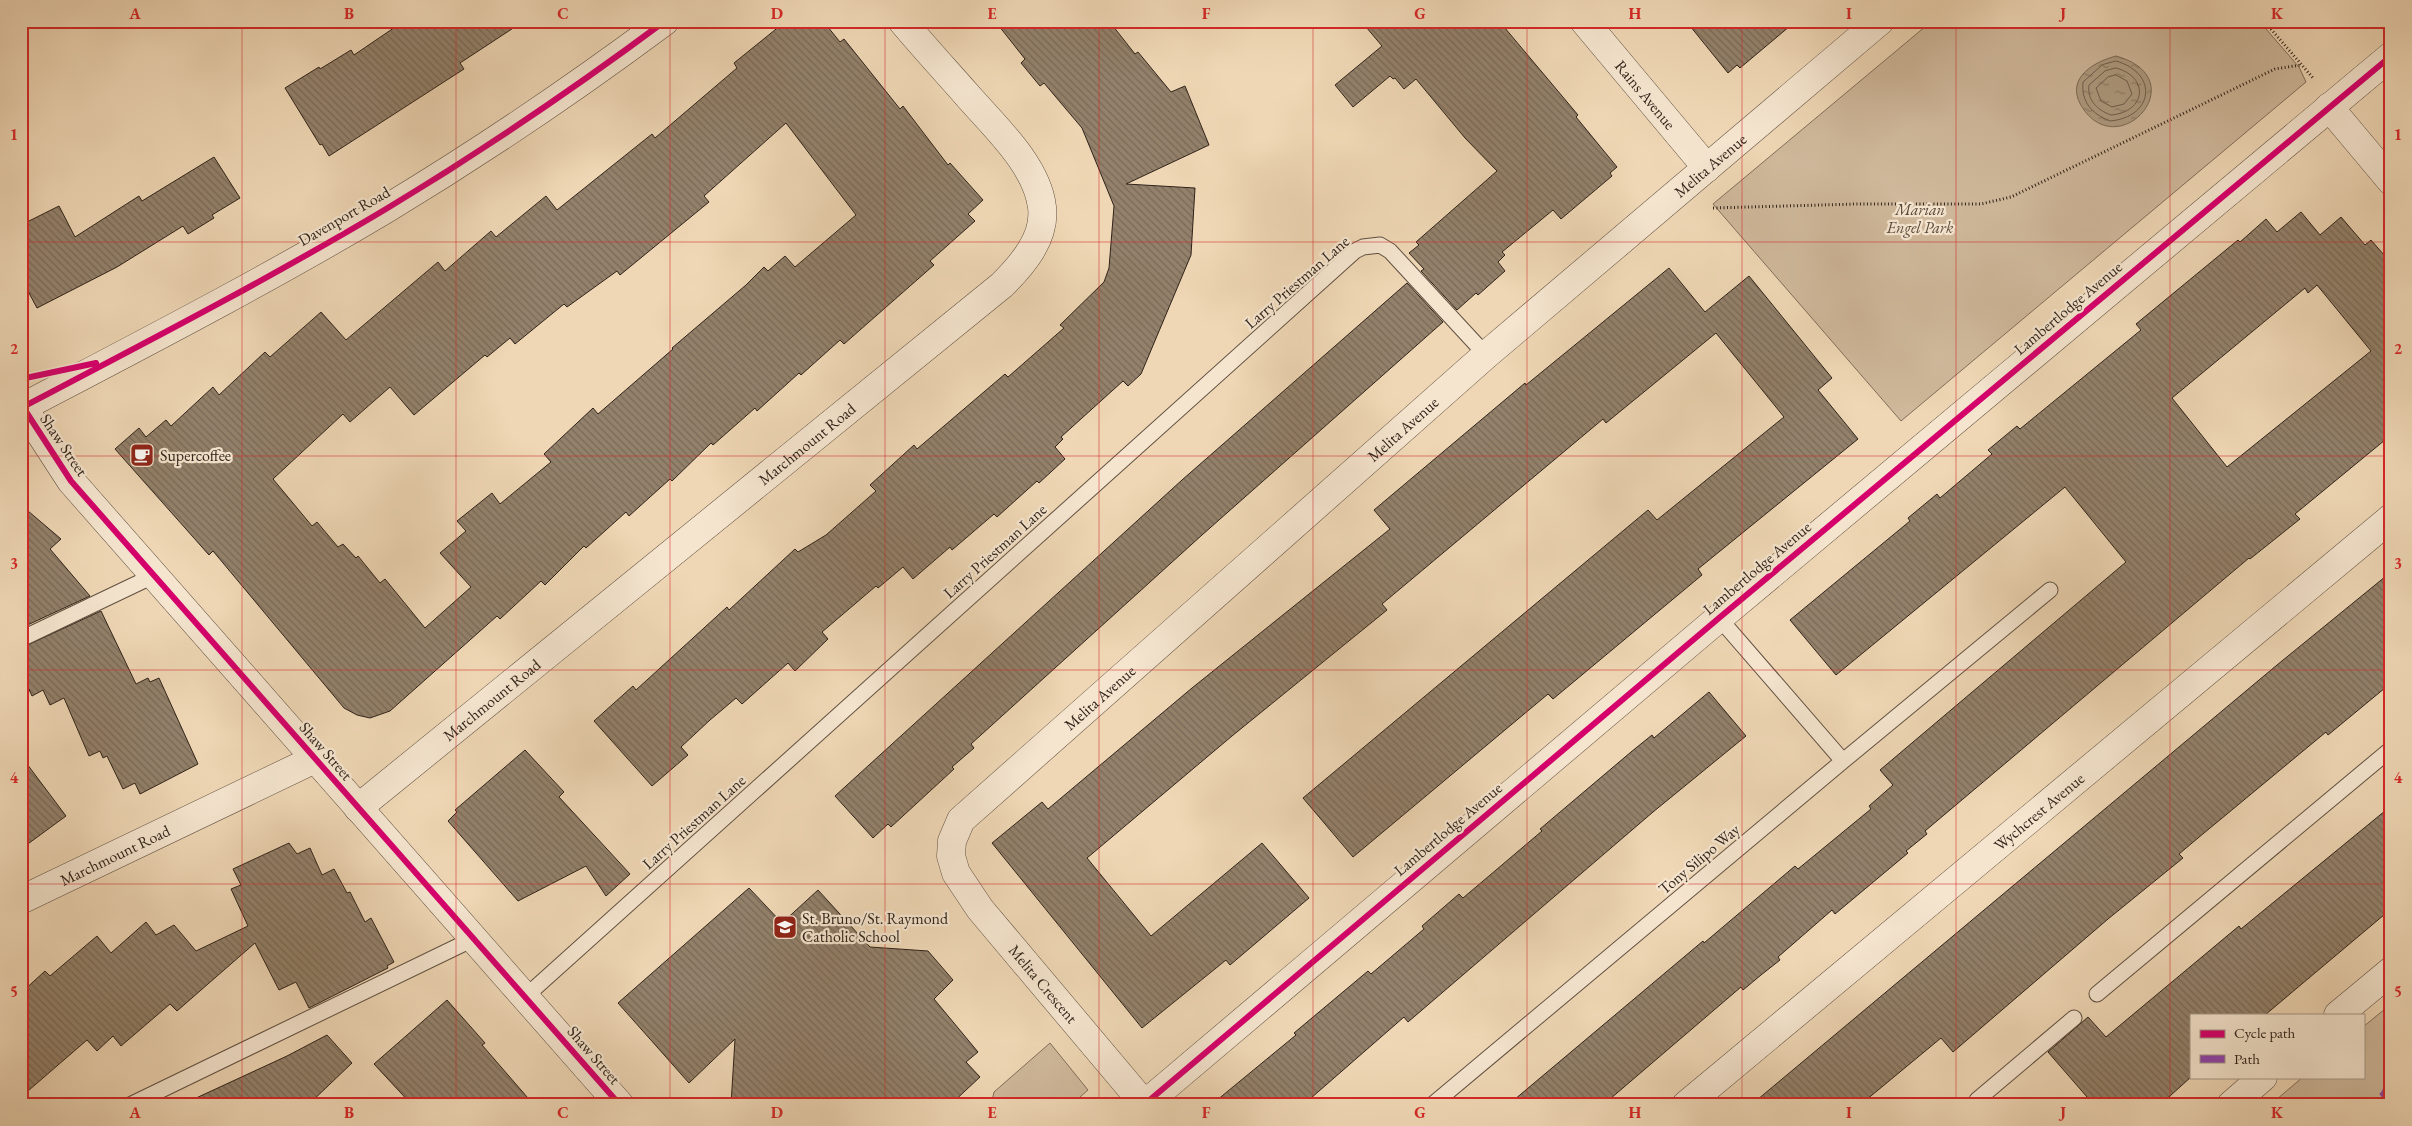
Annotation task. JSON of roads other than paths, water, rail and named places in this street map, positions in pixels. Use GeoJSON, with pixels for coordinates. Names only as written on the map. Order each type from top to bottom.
{"type":"FeatureCollection","features":[{"type":"Feature","properties":{"kind":"street","name":"Davenport Road"},"geometry":{"type":"LineString","coordinates":[[22,408],[385,210],[572,90],[665,21]]}},
{"type":"Feature","properties":{"kind":"street","name":"Marchmount Road"},"geometry":{"type":"LineString","coordinates":[[358,808],[1002,285],[1025,262],[1039,234],[1042,208],[1035,182],[1013,147],[902,21]]}},
{"type":"Feature","properties":{"kind":"street","name":"Rains Avenue"},"geometry":{"type":"LineString","coordinates":[[1584,21],[1707,168]]}},
{"type":"Feature","properties":{"kind":"street","name":"Melita Avenue"},"geometry":{"type":"LineString","coordinates":[[951,856],[952,842],[956,829],[972,808],[1486,355],[1880,21]]}},
{"type":"Feature","properties":{"kind":"street","name":"Lambertlodge Avenue"},"geometry":{"type":"LineString","coordinates":[[1145,1104],[1719,618],[2391,56]]}},
{"type":"Feature","properties":{"kind":"street"},"geometry":{"type":"LineString","coordinates":[[2329,107],[2391,181]]}},
{"type":"Feature","properties":{"kind":"street","name":"Shaw Street"},"geometry":{"type":"LineString","coordinates":[[22,408],[70,481],[620,1105]]}},
{"type":"Feature","properties":{"kind":"street","name":"Wychcrest Avenue"},"geometry":{"type":"LineString","coordinates":[[1686,1105],[2391,518]]}},
{"type":"Feature","properties":{"kind":"street","name":"Marchmount Road"},"geometry":{"type":"LineString","coordinates":[[21,900],[316,759]]}},
{"type":"Feature","properties":{"kind":"street","name":"Melita Crescent"},"geometry":{"type":"LineString","coordinates":[[951,856],[956,873],[980,909],[1145,1104]]}},
{"type":"Feature","properties":{"kind":"street"},"geometry":{"type":"LineString","coordinates":[[2339,1014],[2391,971]]}},
{"type":"Feature","properties":{"kind":"street"},"geometry":{"type":"LineString","coordinates":[[2230,1105],[2262,1078]]}},
{"type":"Feature","properties":{"kind":"lane","name":"Larry Priestman Lane"},"geometry":{"type":"LineString","coordinates":[[525,997],[1355,251],[1363,247],[1380,245],[1390,251],[1486,355]]}},
{"type":"Feature","properties":{"kind":"lane"},"geometry":{"type":"LineString","coordinates":[[21,639],[154,576]]}},
{"type":"Feature","properties":{"kind":"lane","name":"Tony Silipo Way"},"geometry":{"type":"LineString","coordinates":[[1432,1105],[2050,590]]}},
{"type":"Feature","properties":{"kind":"lane"},"geometry":{"type":"LineString","coordinates":[[1719,618],[1843,761]]}},
{"type":"Feature","properties":{"kind":"lane"},"geometry":{"type":"LineString","coordinates":[[2097,994],[2391,749]]}},
{"type":"Feature","properties":{"kind":"lane"},"geometry":{"type":"LineString","coordinates":[[130,1105],[473,939]]}},
{"type":"Feature","properties":{"kind":"lane"},"geometry":{"type":"LineString","coordinates":[[1976,1100],[2074,1018]]}},
{"type":"Feature","properties":{"kind":"water"},"geometry":{"type":"Polygon","coordinates":[[[2116,56],[2139,67],[2150,81],[2151,96],[2144,111],[2132,122],[2116,127],[2100,124],[2084,110],[2078,100],[2076,90],[2082,75],[2089,69],[2097,63],[2116,56]]]}},
{"type":"Feature","properties":{"kind":"place","name":"Supercoffee"},"geometry":{"type":"Point","coordinates":[142,455]}},
{"type":"Feature","properties":{"kind":"place","name":"St. Bruno/St. Raymond Catholic School"},"geometry":{"type":"Point","coordinates":[785,927]}},
{"type":"Feature","properties":{"kind":"park label","name":"Marian Engel Park"},"geometry":{"type":"Point","coordinates":[1920,218]}}]}
